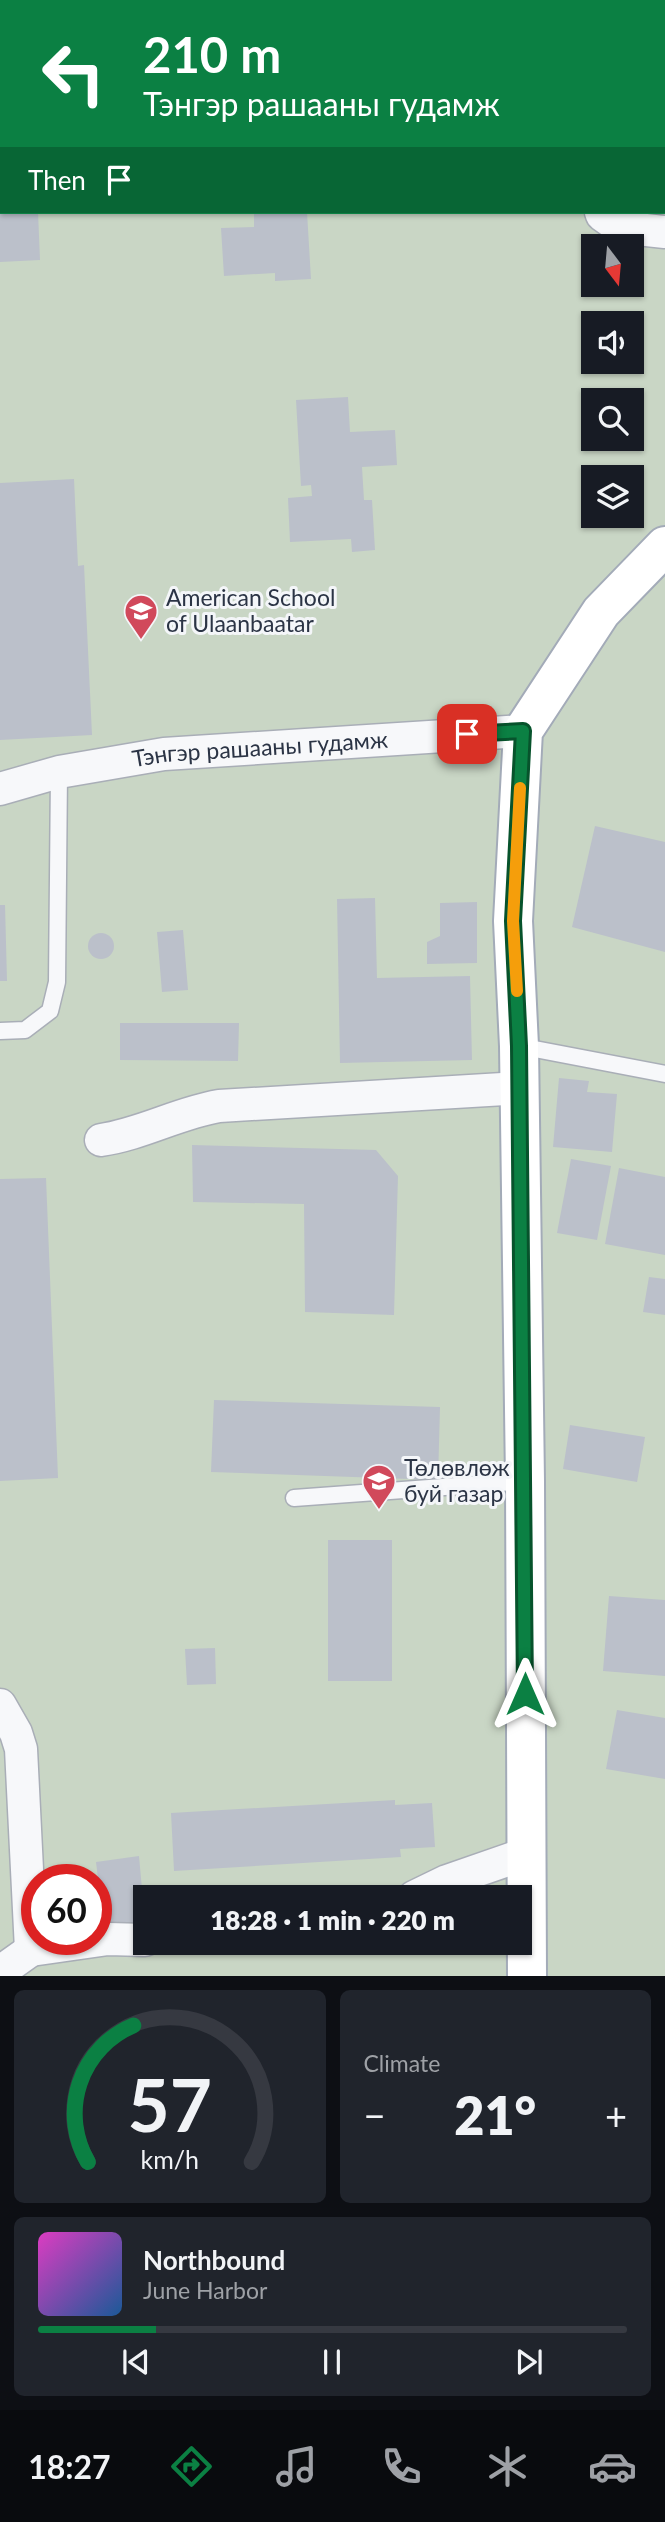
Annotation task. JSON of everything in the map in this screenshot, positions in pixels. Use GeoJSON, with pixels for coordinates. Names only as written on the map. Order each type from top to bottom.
{"type":"FeatureCollection","features":[{"type":"Feature","properties":{"kind":"main road"},"geometry":{"type":"LineString","coordinates":[[527,1976],[520,1088],[513,921],[523,731],[601,612],[665,546]]}},
{"type":"Feature","properties":{"kind":"street"},"geometry":{"type":"LineString","coordinates":[[602,214],[618,227],[665,232]]}},
{"type":"Feature","properties":{"kind":"street","name":"Тэнгэр рашааны гудамж"},"geometry":{"type":"LineString","coordinates":[[0,789],[59,772],[164,754],[523,731]]}},
{"type":"Feature","properties":{"kind":"street"},"geometry":{"type":"LineString","coordinates":[[101,1140],[123,1137],[190,1113],[219,1106],[520,1088]]}},
{"type":"Feature","properties":{"kind":"street"},"geometry":{"type":"LineString","coordinates":[[0,1705],[16,1732],[21,1749],[27,1864]]}},
{"type":"Feature","properties":{"kind":"street"},"geometry":{"type":"LineString","coordinates":[[439,1885],[526,1854]]}},
{"type":"Feature","properties":{"kind":"street"},"geometry":{"type":"LineString","coordinates":[[112,1939],[133,1940]]}},
{"type":"Feature","properties":{"kind":"street"},"geometry":{"type":"LineString","coordinates":[[0,1972],[24,1955]]}},
{"type":"Feature","properties":{"kind":"lane"},"geometry":{"type":"LineString","coordinates":[[0,1031],[25,1030],[50,1011],[57,982],[59,772]]}},
{"type":"Feature","properties":{"kind":"lane"},"geometry":{"type":"LineString","coordinates":[[519,1046],[665,1074]]}},
{"type":"Feature","properties":{"kind":"lane"},"geometry":{"type":"LineString","coordinates":[[294,1499],[525,1481]]}},
{"type":"Feature","properties":{"kind":"green space"},"geometry":{"type":"Polygon","coordinates":[[[0,214],[665,214],[665,1976],[0,1976],[0,214]]]}},
{"type":"Feature","properties":{"kind":"building"},"geometry":{"type":"Polygon","coordinates":[[[0,214],[38,214],[40,260],[0,262],[0,214]]]}},
{"type":"Feature","properties":{"kind":"building"},"geometry":{"type":"Polygon","coordinates":[[[254,214],[307,214],[311,279],[275,281],[275,273],[224,276],[221,228],[254,227],[254,214]]]}},
{"type":"Feature","properties":{"kind":"building"},"geometry":{"type":"Polygon","coordinates":[[[348,397],[350,432],[395,430],[397,465],[362,467],[364,500],[372,500],[375,550],[352,552],[351,539],[290,542],[288,498],[312,496],[311,485],[301,486],[296,400],[348,397]]]}},
{"type":"Feature","properties":{"kind":"building"},"geometry":{"type":"Polygon","coordinates":[[[74,479],[78,566],[84,565],[92,735],[0,740],[0,483],[74,479]]]}},
{"type":"Feature","properties":{"kind":"building"},"geometry":{"type":"Polygon","coordinates":[[[595,826],[665,842],[665,952],[572,927],[595,826]]]}},
{"type":"Feature","properties":{"kind":"building"},"geometry":{"type":"Polygon","coordinates":[[[375,898],[377,978],[470,976],[472,1060],[340,1063],[337,899],[375,898]]]}},
{"type":"Feature","properties":{"kind":"building"},"geometry":{"type":"Polygon","coordinates":[[[477,902],[477,963],[427,964],[427,942],[440,936],[440,903],[477,902]]]}},
{"type":"Feature","properties":{"kind":"building"},"geometry":{"type":"Polygon","coordinates":[[[0,905],[5,905],[7,981],[0,981],[0,905]]]}},
{"type":"Feature","properties":{"kind":"building"},"geometry":{"type":"Polygon","coordinates":[[[183,930],[188,990],[162,992],[157,932],[183,930]]]}},
{"type":"Feature","properties":{"kind":"building"},"geometry":{"type":"Polygon","coordinates":[[[101,933],[110,937],[114,946],[110,955],[101,959],[92,955],[88,946],[92,937],[101,933]]]}},
{"type":"Feature","properties":{"kind":"building"},"geometry":{"type":"Polygon","coordinates":[[[120,1023],[239,1023],[238,1061],[120,1060],[120,1023]]]}},
{"type":"Feature","properties":{"kind":"building"},"geometry":{"type":"Polygon","coordinates":[[[559,1078],[589,1081],[587,1092],[617,1094],[612,1152],[553,1147],[559,1078]]]}},
{"type":"Feature","properties":{"kind":"building"},"geometry":{"type":"Polygon","coordinates":[[[192,1145],[376,1150],[398,1176],[394,1315],[305,1312],[304,1204],[193,1202],[192,1145]]]}},
{"type":"Feature","properties":{"kind":"building"},"geometry":{"type":"Polygon","coordinates":[[[571,1159],[611,1166],[597,1240],[557,1233],[571,1159]]]}},
{"type":"Feature","properties":{"kind":"building"},"geometry":{"type":"Polygon","coordinates":[[[619,1168],[665,1177],[665,1255],[605,1244],[619,1168]]]}},
{"type":"Feature","properties":{"kind":"building"},"geometry":{"type":"Polygon","coordinates":[[[46,1178],[58,1478],[0,1481],[0,1179],[46,1178]]]}},
{"type":"Feature","properties":{"kind":"building"},"geometry":{"type":"Polygon","coordinates":[[[649,1277],[665,1279],[665,1315],[643,1312],[649,1277]]]}},
{"type":"Feature","properties":{"kind":"building"},"geometry":{"type":"Polygon","coordinates":[[[214,1400],[440,1407],[438,1480],[211,1472],[214,1400]]]}},
{"type":"Feature","properties":{"kind":"building"},"geometry":{"type":"Polygon","coordinates":[[[570,1425],[645,1437],[637,1482],[563,1469],[570,1425]]]}},
{"type":"Feature","properties":{"kind":"building"},"geometry":{"type":"Polygon","coordinates":[[[328,1540],[392,1540],[392,1681],[328,1681],[328,1540]]]}},
{"type":"Feature","properties":{"kind":"building"},"geometry":{"type":"Polygon","coordinates":[[[609,1596],[665,1600],[665,1676],[603,1671],[609,1596]]]}},
{"type":"Feature","properties":{"kind":"building"},"geometry":{"type":"Polygon","coordinates":[[[215,1648],[216,1684],[187,1685],[185,1649],[215,1648]]]}},
{"type":"Feature","properties":{"kind":"building"},"geometry":{"type":"Polygon","coordinates":[[[617,1710],[665,1718],[665,1779],[606,1769],[617,1710]]]}},
{"type":"Feature","properties":{"kind":"building"},"geometry":{"type":"Polygon","coordinates":[[[395,1800],[395,1805],[432,1803],[435,1847],[400,1849],[401,1857],[174,1871],[171,1813],[395,1800]]]}},
{"type":"Feature","properties":{"kind":"building"},"geometry":{"type":"Polygon","coordinates":[[[139,1856],[142,1885],[133,1885],[133,1924],[112,1927],[112,1864],[96,1862],[139,1856]]]}},
{"type":"Feature","properties":{"kind":"slow traffic"},"geometry":{"type":"LineString","coordinates":[[517,991],[513,921],[520,788]]}},
{"type":"Feature","properties":{"kind":"place","name":"American School of Ulaanbaatar"},"geometry":{"type":"Point","coordinates":[141,641]}},
{"type":"Feature","properties":{"kind":"place","name":"Төлөвлөж буй газар"},"geometry":{"type":"Point","coordinates":[379,1511]}},
{"type":"Feature","properties":{"kind":"route"},"geometry":{"type":"LineString","coordinates":[[467,734],[523,731],[513,921],[519,1046],[525,1694]]}}]}
